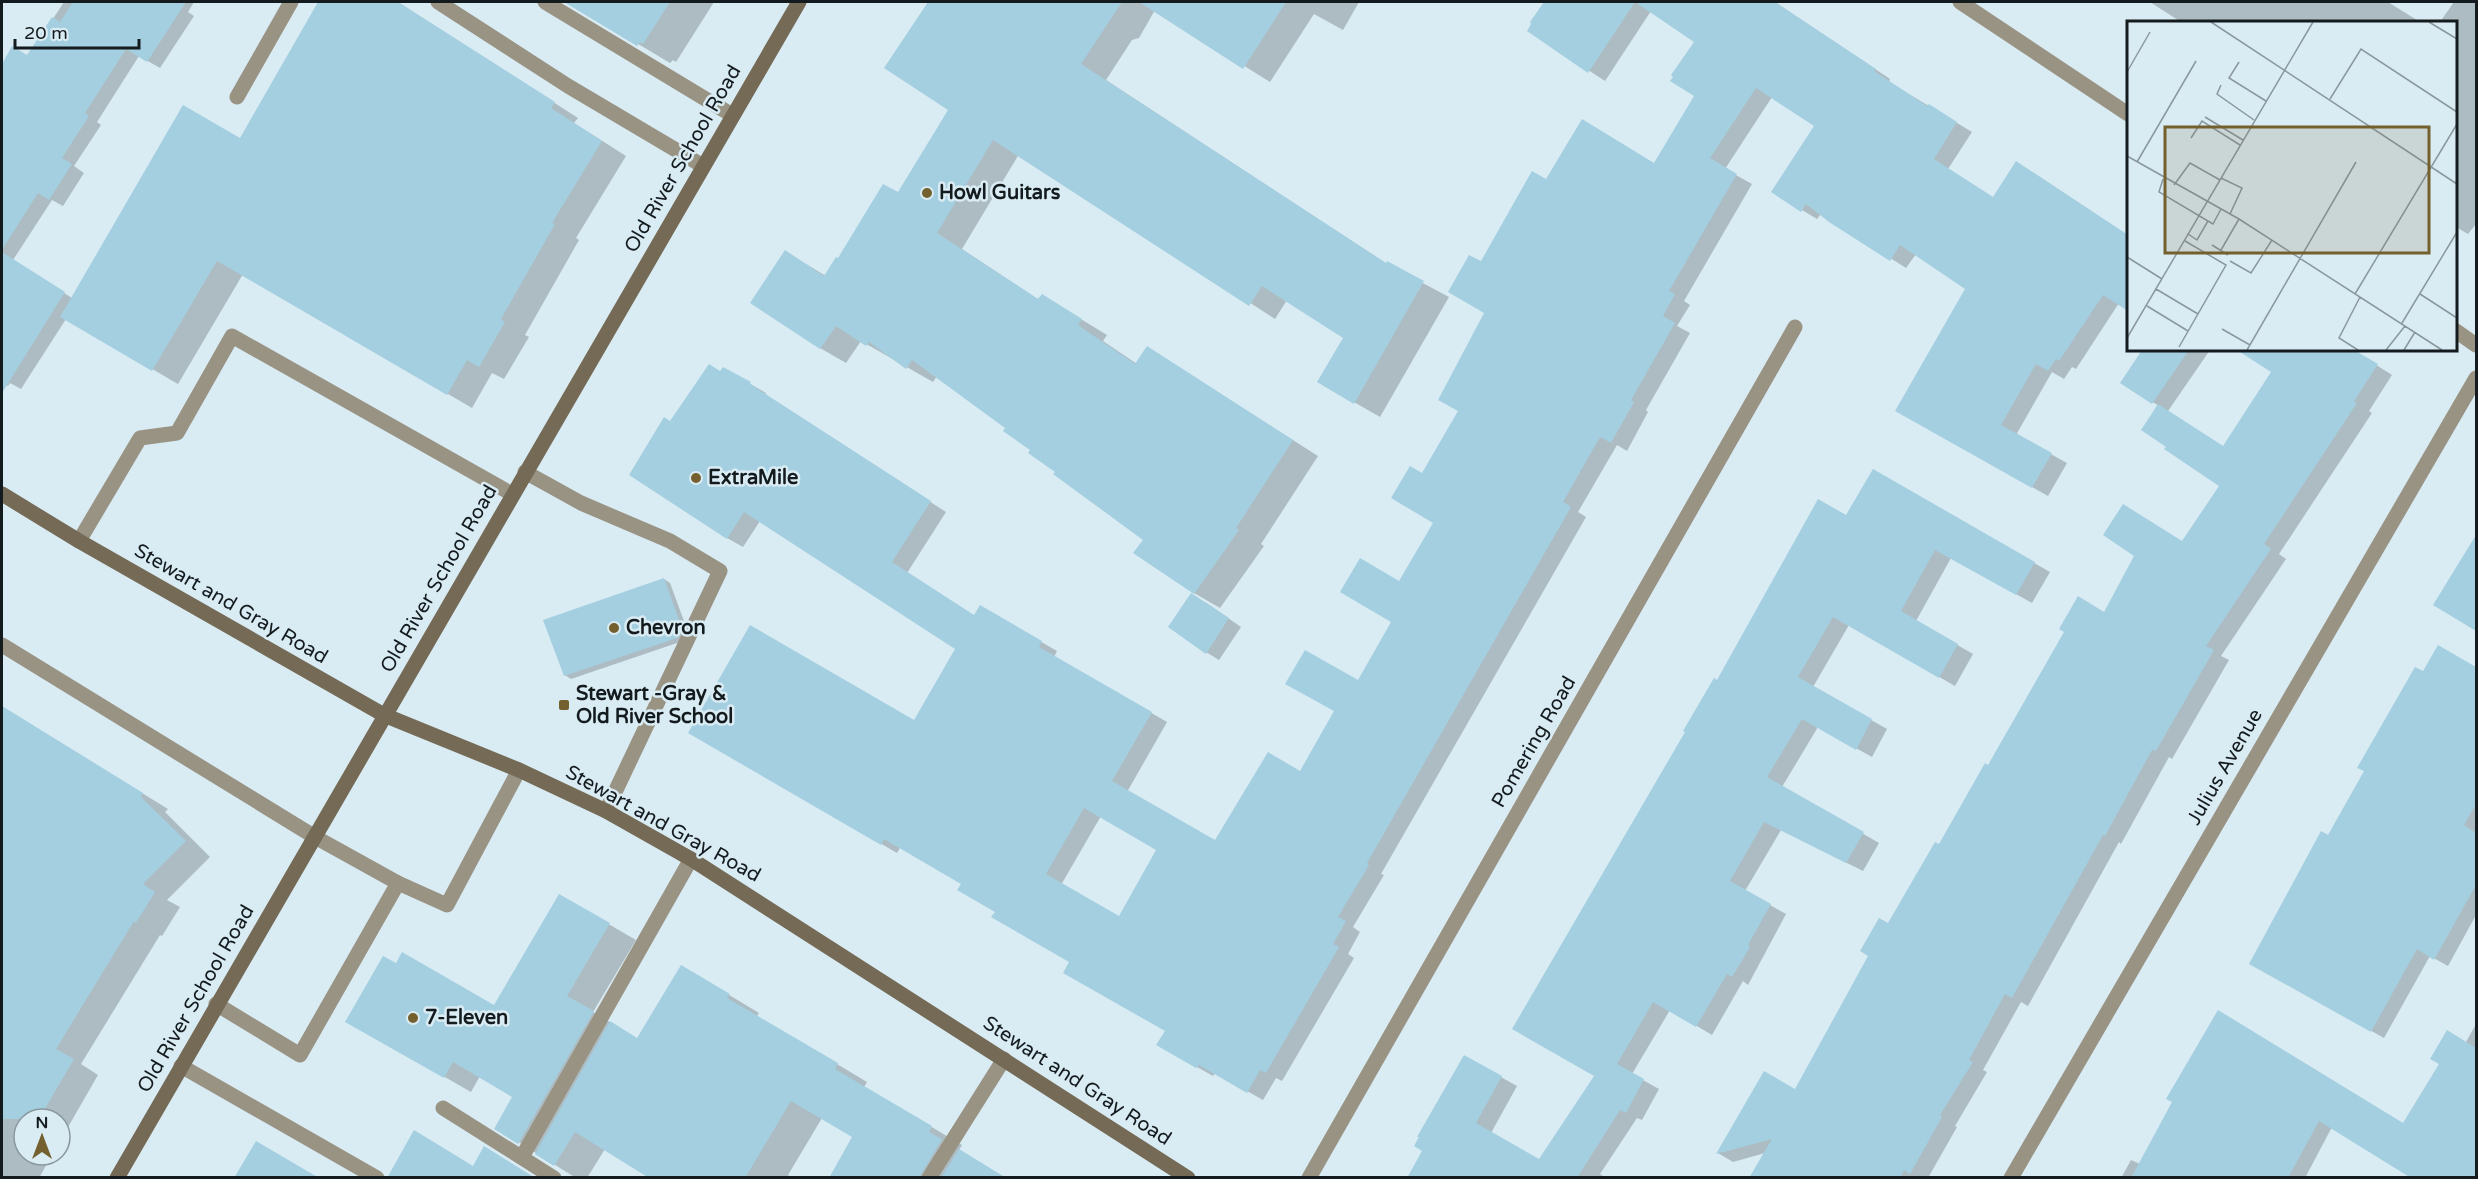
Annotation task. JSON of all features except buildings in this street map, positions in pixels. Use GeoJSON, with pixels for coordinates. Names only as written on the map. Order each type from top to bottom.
{"type":"FeatureCollection","features":[{"type":"Feature","properties":{"kind":"main road","name":"Old River School Road"},"geometry":{"type":"LineString","coordinates":[[117,1178],[799,2]]}},
{"type":"Feature","properties":{"kind":"main road","name":"Stewart and Gray Road"},"geometry":{"type":"LineString","coordinates":[[2,494],[79,541],[384,715],[519,770],[606,811],[690,859],[1188,1178]]}},
{"type":"Feature","properties":{"kind":"street"},"geometry":{"type":"LineString","coordinates":[[237,97],[291,2]]}},
{"type":"Feature","properties":{"kind":"street"},"geometry":{"type":"LineString","coordinates":[[438,2],[568,86],[703,166]]}},
{"type":"Feature","properties":{"kind":"street"},"geometry":{"type":"LineString","coordinates":[[545,2],[732,115]]}},
{"type":"Feature","properties":{"kind":"street"},"geometry":{"type":"LineString","coordinates":[[1960,2],[2127,113]]}},
{"type":"Feature","properties":{"kind":"street","name":"Pomering Road"},"geometry":{"type":"LineString","coordinates":[[1309,1178],[1795,327]]}},
{"type":"Feature","properties":{"kind":"street"},"geometry":{"type":"LineString","coordinates":[[2457,332],[2476,345]]}},
{"type":"Feature","properties":{"kind":"street"},"geometry":{"type":"LineString","coordinates":[[79,541],[140,438],[177,433],[232,336],[512,494]]}},
{"type":"Feature","properties":{"kind":"street","name":"Julius Avenue"},"geometry":{"type":"LineString","coordinates":[[2011,1178],[2476,378]]}},
{"type":"Feature","properties":{"kind":"street"},"geometry":{"type":"LineString","coordinates":[[525,472],[581,503],[670,541],[720,571],[606,811]]}},
{"type":"Feature","properties":{"kind":"street"},"geometry":{"type":"LineString","coordinates":[[2,645],[315,837],[398,883],[447,905],[519,770]]}},
{"type":"Feature","properties":{"kind":"street"},"geometry":{"type":"LineString","coordinates":[[522,1157],[690,859]]}},
{"type":"Feature","properties":{"kind":"street"},"geometry":{"type":"LineString","coordinates":[[216,1005],[300,1055],[398,883]]}},
{"type":"Feature","properties":{"kind":"street"},"geometry":{"type":"LineString","coordinates":[[929,1178],[1004,1059]]}},
{"type":"Feature","properties":{"kind":"street"},"geometry":{"type":"LineString","coordinates":[[181,1066],[377,1178]]}},
{"type":"Feature","properties":{"kind":"street"},"geometry":{"type":"LineString","coordinates":[[443,1108],[554,1178]]}},
{"type":"Feature","properties":{"kind":"place","name":"Howl Guitars"},"geometry":{"type":"Point","coordinates":[927,193]}},
{"type":"Feature","properties":{"kind":"place","name":"ExtraMile"},"geometry":{"type":"Point","coordinates":[696,478]}},
{"type":"Feature","properties":{"kind":"place","name":"Chevron"},"geometry":{"type":"Point","coordinates":[614,628]}},
{"type":"Feature","properties":{"kind":"place","name":"Stewart -Gray & Old River School"},"geometry":{"type":"Point","coordinates":[564,705]}},
{"type":"Feature","properties":{"kind":"place","name":"7-Eleven"},"geometry":{"type":"Point","coordinates":[413,1018]}}]}
